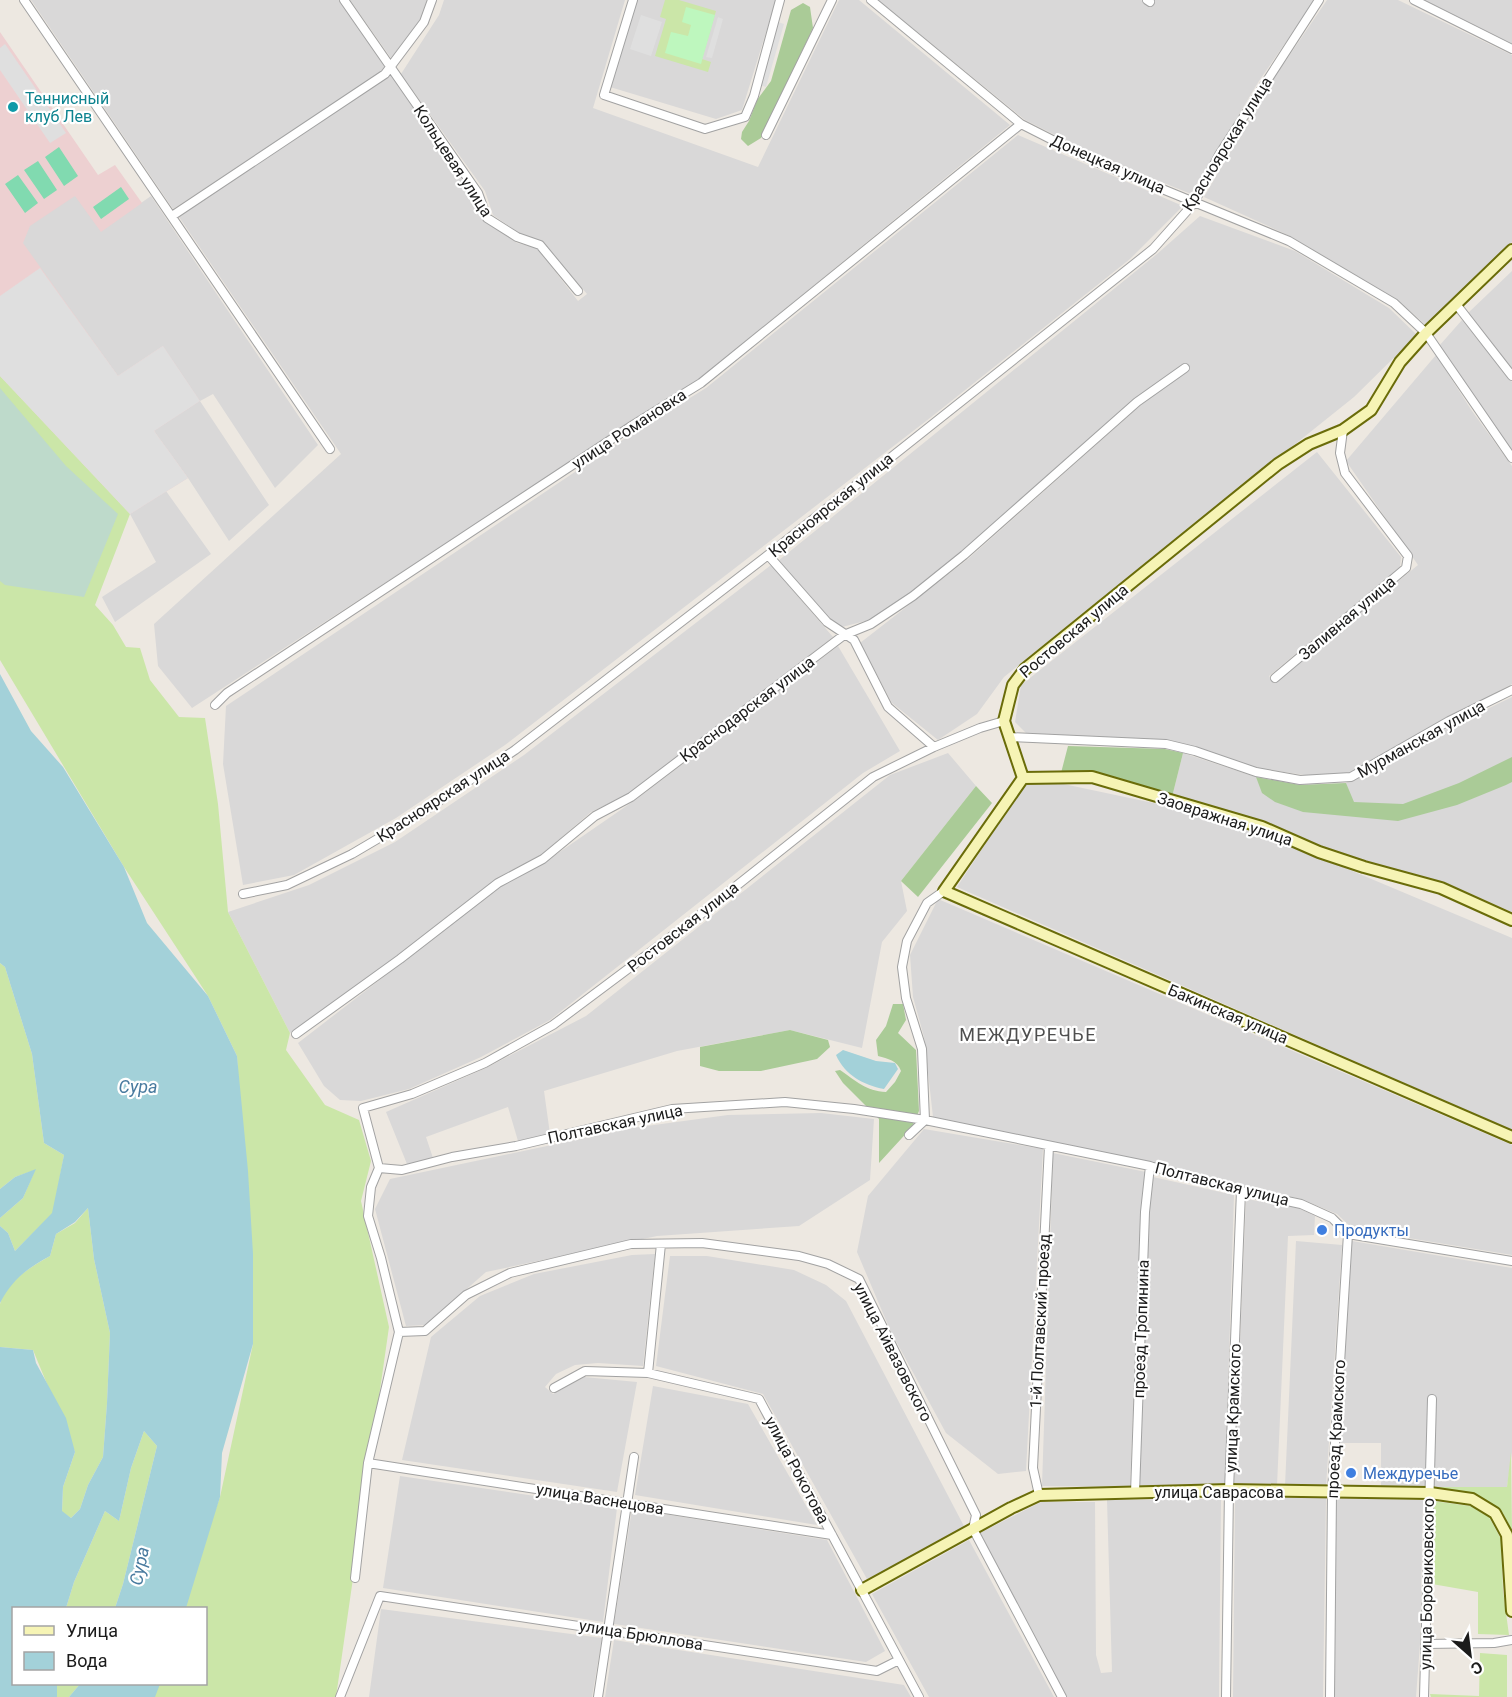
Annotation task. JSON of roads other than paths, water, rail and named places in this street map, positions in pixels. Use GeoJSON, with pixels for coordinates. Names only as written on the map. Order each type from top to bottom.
{"type":"FeatureCollection","features":[{"type":"Feature","properties":{"kind":"street"},"geometry":{"type":"LineString","coordinates":[[24,0],[330,449]]}},
{"type":"Feature","properties":{"kind":"street","name":"Кольцевая улица"},"geometry":{"type":"LineString","coordinates":[[344,0],[478,193],[488,218],[517,237],[540,246],[578,291]]}},
{"type":"Feature","properties":{"kind":"street"},"geometry":{"type":"LineString","coordinates":[[172,216],[385,74],[424,22],[432,0]]}},
{"type":"Feature","properties":{"kind":"street"},"geometry":{"type":"LineString","coordinates":[[633,0],[604,95],[705,129],[745,117],[754,96],[780,0]]}},
{"type":"Feature","properties":{"kind":"street"},"geometry":{"type":"LineString","coordinates":[[766,135],[832,0]]}},
{"type":"Feature","properties":{"kind":"street","name":"Донецкая улица"},"geometry":{"type":"LineString","coordinates":[[871,0],[1021,124],[1094,161],[1289,241],[1394,303],[1426,333],[1512,458]]}},
{"type":"Feature","properties":{"kind":"street","name":"Красноярская улица"},"geometry":{"type":"LineString","coordinates":[[243,894],[286,885],[352,854],[418,815],[515,750],[768,555],[1153,249],[1194,203],[1219,155],[1318,0]]}},
{"type":"Feature","properties":{"kind":"street"},"geometry":{"type":"LineString","coordinates":[[1414,0],[1512,49]]}},
{"type":"Feature","properties":{"kind":"street","name":"улица Романовка"},"geometry":{"type":"LineString","coordinates":[[215,705],[227,693],[633,425],[701,383],[1021,124]]}},
{"type":"Feature","properties":{"kind":"street","name":"Ростовская улица"},"geometry":{"type":"LineString","coordinates":[[379,1168],[363,1108],[412,1094],[474,1067],[553,1025],[696,918],[873,777],[934,747],[1004,721],[1013,685],[1025,669],[1278,464],[1309,444],[1343,430],[1371,410],[1400,362],[1426,333],[1512,250]]}},
{"type":"Feature","properties":{"kind":"street"},"geometry":{"type":"LineString","coordinates":[[1456,304],[1512,376]]}},
{"type":"Feature","properties":{"kind":"street","name":"Краснодарская улица"},"geometry":{"type":"LineString","coordinates":[[296,1034],[400,959],[498,883],[543,859],[595,816],[631,797],[844,635],[871,624],[913,596],[964,555],[1137,402],[1185,368]]}},
{"type":"Feature","properties":{"kind":"street","name":"Заливная улица"},"geometry":{"type":"LineString","coordinates":[[1275,678],[1406,568],[1408,556],[1345,473],[1340,453],[1343,430]]}},
{"type":"Feature","properties":{"kind":"street"},"geometry":{"type":"LineString","coordinates":[[768,555],[827,622],[854,640],[888,707],[934,747]]}},
{"type":"Feature","properties":{"kind":"street","name":"Мурманская улица"},"geometry":{"type":"LineString","coordinates":[[1008,737],[1166,744],[1195,751],[1256,772],[1300,780],[1351,777],[1449,721],[1512,690]]}},
{"type":"Feature","properties":{"kind":"street"},"geometry":{"type":"LineString","coordinates":[[909,1135],[925,1120],[922,1049],[906,998],[902,968],[907,941],[927,903],[944,891],[1023,778],[1004,721]]}},
{"type":"Feature","properties":{"kind":"street","name":"Заовражная улица"},"geometry":{"type":"LineString","coordinates":[[1023,778],[1092,777],[1262,827],[1319,852],[1441,888],[1512,920]]}},
{"type":"Feature","properties":{"kind":"street","name":"Бакинская улица"},"geometry":{"type":"LineString","coordinates":[[944,891],[1512,1137]]}},
{"type":"Feature","properties":{"kind":"street","name":"Полтавская улица"},"geometry":{"type":"LineString","coordinates":[[379,1168],[402,1170],[672,1109],[785,1102],[855,1109],[925,1120],[1150,1166],[1241,1191],[1301,1204],[1332,1218],[1348,1234]]}},
{"type":"Feature","properties":{"kind":"street","name":"1-й Полтавский проезд"},"geometry":{"type":"LineString","coordinates":[[1039,1495],[1033,1468],[1048,1146]]}},
{"type":"Feature","properties":{"kind":"street","name":"проезд Тропинина"},"geometry":{"type":"LineString","coordinates":[[1135,1493],[1145,1212],[1150,1166]]}},
{"type":"Feature","properties":{"kind":"street"},"geometry":{"type":"LineString","coordinates":[[355,1578],[368,1463],[399,1332],[368,1216],[371,1187],[379,1168]]}},
{"type":"Feature","properties":{"kind":"street","name":"улица Крамского"},"geometry":{"type":"LineString","coordinates":[[1226,1697],[1229,1490],[1241,1191]]}},
{"type":"Feature","properties":{"kind":"street"},"geometry":{"type":"LineString","coordinates":[[1348,1234],[1512,1261]]}},
{"type":"Feature","properties":{"kind":"street","name":"проезд Крамского"},"geometry":{"type":"LineString","coordinates":[[1330,1697],[1332,1492],[1348,1234]]}},
{"type":"Feature","properties":{"kind":"street","name":"улица Айвазовского"},"geometry":{"type":"LineString","coordinates":[[399,1332],[425,1331],[466,1295],[510,1273],[631,1244],[702,1243],[799,1256],[828,1264],[859,1279],[976,1515],[973,1529],[1062,1697]]}},
{"type":"Feature","properties":{"kind":"street"},"geometry":{"type":"LineString","coordinates":[[648,1373],[661,1244]]}},
{"type":"Feature","properties":{"kind":"street","name":"улица Рокотова"},"geometry":{"type":"LineString","coordinates":[[554,1388],[585,1371],[648,1373],[759,1399],[919,1697]]}},
{"type":"Feature","properties":{"kind":"street","name":"улица Боровиковского"},"geometry":{"type":"LineString","coordinates":[[1424,1697],[1432,1399]]}},
{"type":"Feature","properties":{"kind":"street"},"geometry":{"type":"LineString","coordinates":[[598,1697],[634,1457]]}},
{"type":"Feature","properties":{"kind":"street","name":"улица Васнецова"},"geometry":{"type":"LineString","coordinates":[[368,1463],[832,1535]]}},
{"type":"Feature","properties":{"kind":"street","name":"улица Саврасова"},"geometry":{"type":"LineString","coordinates":[[862,1590],[1039,1495],[1229,1490],[1430,1493],[1472,1499],[1495,1514],[1507,1535],[1512,1611]]}},
{"type":"Feature","properties":{"kind":"street","name":"улица Брюллова"},"geometry":{"type":"LineString","coordinates":[[340,1697],[380,1596],[877,1671],[899,1660]]}},
{"type":"Feature","properties":{"kind":"street"},"geometry":{"type":"LineString","coordinates":[[1426,1644],[1494,1643],[1512,1640]]}},
{"type":"Feature","properties":{"kind":"water","name":"Сура"},"geometry":{"type":"Polygon","coordinates":[[[0,674],[31,731],[63,767],[124,867],[147,923],[208,996],[237,1056],[253,1254],[253,1344],[222,1453],[220,1497],[186,1607],[115,1607],[157,1446],[144,1431],[131,1468],[119,1521],[105,1511],[74,1582],[66,1607],[12,1607],[12,1685],[57,1685],[57,1697],[0,1697],[0,1347],[33,1350],[36,1363],[66,1418],[75,1452],[63,1487],[62,1511],[71,1518],[80,1509],[88,1485],[103,1457],[110,1333],[94,1259],[88,1208],[75,1222],[56,1234],[50,1256],[21,1275],[0,1303],[0,1226],[8,1233],[15,1251],[52,1213],[64,1155],[44,1143],[32,1054],[5,967],[0,963],[0,674]]]}},
{"type":"Feature","properties":{"kind":"water"},"geometry":{"type":"Polygon","coordinates":[[[843,1050],[876,1061],[895,1063],[898,1069],[884,1089],[869,1085],[844,1068],[836,1055],[843,1050]]]}},
{"type":"Feature","properties":{"kind":"water"},"geometry":{"type":"Polygon","coordinates":[[[36,1169],[23,1198],[0,1218],[0,1189],[15,1177],[36,1169]]]}},
{"type":"Feature","properties":{"kind":"water"},"geometry":{"type":"Polygon","coordinates":[[[79,1685],[160,1685],[155,1697],[69,1697],[79,1685]]]}},
{"type":"Feature","properties":{"kind":"place","name":"Теннисный клуб Лев"},"geometry":{"type":"Point","coordinates":[13,107]}},
{"type":"Feature","properties":{"kind":"place","name":"Продукты"},"geometry":{"type":"Point","coordinates":[1322,1230]}},
{"type":"Feature","properties":{"kind":"place","name":"Междуречье"},"geometry":{"type":"Point","coordinates":[1351,1473]}},
{"type":"Feature","properties":{"kind":"district","name":"МЕЖДУРЕЧЬЕ"},"geometry":{"type":"Point","coordinates":[1028,1034]}}]}
